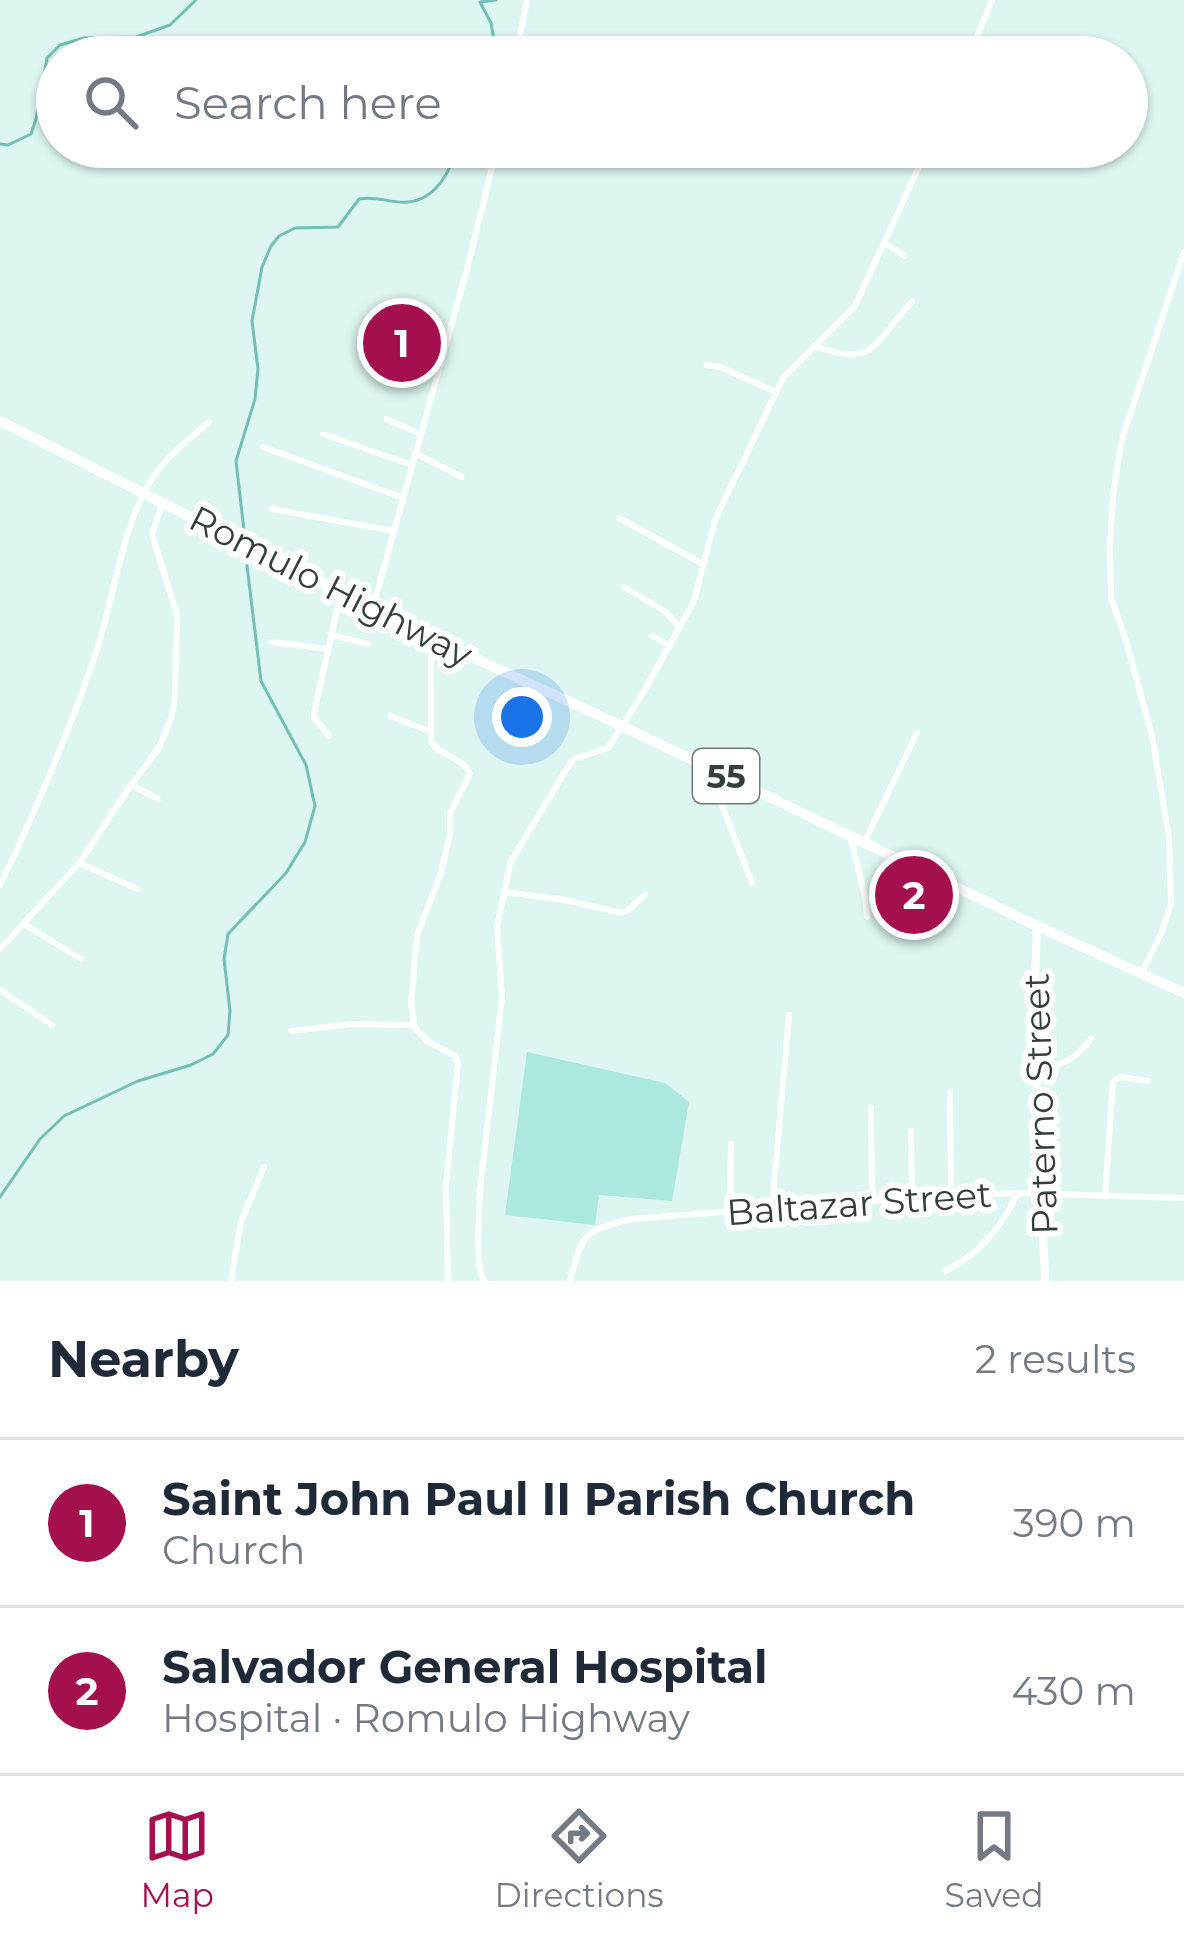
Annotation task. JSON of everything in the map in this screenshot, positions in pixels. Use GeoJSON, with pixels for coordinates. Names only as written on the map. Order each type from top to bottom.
{"type":"FeatureCollection","features":[{"type":"Feature","properties":{"kind":"highway","name":"Romulo Highway"},"geometry":{"type":"LineString","coordinates":[[0,421],[431,638],[1184,993]]}},
{"type":"Feature","properties":{"kind":"street"},"geometry":{"type":"LineString","coordinates":[[520,36],[526,0]]}},
{"type":"Feature","properties":{"kind":"street"},"geometry":{"type":"LineString","coordinates":[[977,36],[992,0]]}},
{"type":"Feature","properties":{"kind":"street"},"geometry":{"type":"LineString","coordinates":[[373,607],[492,168]]}},
{"type":"Feature","properties":{"kind":"street"},"geometry":{"type":"LineString","coordinates":[[484,1281],[478,1245],[480,1190],[502,998],[497,940],[516,850],[574,759],[608,748],[670,646],[694,601],[715,520],[776,392],[786,374],[855,306],[918,168]]}},
{"type":"Feature","properties":{"kind":"street"},"geometry":{"type":"LineString","coordinates":[[884,243],[905,256]]}},
{"type":"Feature","properties":{"kind":"street"},"geometry":{"type":"LineString","coordinates":[[1141,974],[1171,904],[1169,838],[1152,736],[1111,597],[1110,547],[1122,439],[1184,252]]}},
{"type":"Feature","properties":{"kind":"street"},"geometry":{"type":"LineString","coordinates":[[814,346],[848,357],[870,350],[912,302]]}},
{"type":"Feature","properties":{"kind":"street"},"geometry":{"type":"LineString","coordinates":[[706,365],[776,392]]}},
{"type":"Feature","properties":{"kind":"street"},"geometry":{"type":"LineString","coordinates":[[386,418],[421,434]]}},
{"type":"Feature","properties":{"kind":"street"},"geometry":{"type":"LineString","coordinates":[[0,885],[81,695],[134,516],[167,459],[209,422]]}},
{"type":"Feature","properties":{"kind":"street"},"geometry":{"type":"LineString","coordinates":[[322,434],[412,465]]}},
{"type":"Feature","properties":{"kind":"street"},"geometry":{"type":"LineString","coordinates":[[263,447],[403,497]]}},
{"type":"Feature","properties":{"kind":"street"},"geometry":{"type":"LineString","coordinates":[[416,452],[462,478]]}},
{"type":"Feature","properties":{"kind":"street"},"geometry":{"type":"LineString","coordinates":[[0,949],[79,863],[158,749],[171,719],[177,615],[152,534],[164,502]]}},
{"type":"Feature","properties":{"kind":"street"},"geometry":{"type":"LineString","coordinates":[[272,509],[394,531]]}},
{"type":"Feature","properties":{"kind":"street"},"geometry":{"type":"LineString","coordinates":[[619,518],[703,563]]}},
{"type":"Feature","properties":{"kind":"street"},"geometry":{"type":"LineString","coordinates":[[624,587],[666,612],[680,628]]}},
{"type":"Feature","properties":{"kind":"street"},"geometry":{"type":"LineString","coordinates":[[329,736],[314,718],[341,591]]}},
{"type":"Feature","properties":{"kind":"street"},"geometry":{"type":"LineString","coordinates":[[332,634],[368,644]]}},
{"type":"Feature","properties":{"kind":"street"},"geometry":{"type":"LineString","coordinates":[[652,636],[670,646]]}},
{"type":"Feature","properties":{"kind":"street"},"geometry":{"type":"LineString","coordinates":[[431,638],[429,731],[434,747],[466,765],[470,774],[450,813],[440,876],[417,935],[411,1004],[414,1025],[458,1063],[446,1186],[448,1281]]}},
{"type":"Feature","properties":{"kind":"street"},"geometry":{"type":"LineString","coordinates":[[271,642],[328,649]]}},
{"type":"Feature","properties":{"kind":"street"},"geometry":{"type":"LineString","coordinates":[[512,720],[532,685]]}},
{"type":"Feature","properties":{"kind":"street"},"geometry":{"type":"LineString","coordinates":[[390,716],[429,731]]}},
{"type":"Feature","properties":{"kind":"street"},"geometry":{"type":"LineString","coordinates":[[864,843],[917,733]]}},
{"type":"Feature","properties":{"kind":"street"},"geometry":{"type":"LineString","coordinates":[[708,767],[752,883]]}},
{"type":"Feature","properties":{"kind":"street"},"geometry":{"type":"LineString","coordinates":[[133,787],[158,799]]}},
{"type":"Feature","properties":{"kind":"street"},"geometry":{"type":"LineString","coordinates":[[850,836],[867,917]]}},
{"type":"Feature","properties":{"kind":"street"},"geometry":{"type":"LineString","coordinates":[[79,863],[138,889]]}},
{"type":"Feature","properties":{"kind":"street"},"geometry":{"type":"LineString","coordinates":[[505,892],[621,913],[645,895]]}},
{"type":"Feature","properties":{"kind":"street"},"geometry":{"type":"LineString","coordinates":[[24,924],[81,959]]}},
{"type":"Feature","properties":{"kind":"street","name":"Paterno Street"},"geometry":{"type":"LineString","coordinates":[[1037,926],[1034,1008],[1045,1281]]}},
{"type":"Feature","properties":{"kind":"street"},"geometry":{"type":"LineString","coordinates":[[0,990],[52,1025]]}},
{"type":"Feature","properties":{"kind":"street"},"geometry":{"type":"LineString","coordinates":[[772,1208],[789,1015]]}},
{"type":"Feature","properties":{"kind":"street"},"geometry":{"type":"LineString","coordinates":[[291,1031],[352,1024],[414,1025]]}},
{"type":"Feature","properties":{"kind":"street"},"geometry":{"type":"LineString","coordinates":[[1036,1071],[1062,1066],[1091,1038]]}},
{"type":"Feature","properties":{"kind":"street"},"geometry":{"type":"LineString","coordinates":[[1105,1196],[1113,1081],[1116,1077],[1148,1081]]}},
{"type":"Feature","properties":{"kind":"street"},"geometry":{"type":"LineString","coordinates":[[950,1092],[951,1195]]}},
{"type":"Feature","properties":{"kind":"street"},"geometry":{"type":"LineString","coordinates":[[871,1108],[872,1200]]}},
{"type":"Feature","properties":{"kind":"street"},"geometry":{"type":"LineString","coordinates":[[911,1131],[912,1197]]}},
{"type":"Feature","properties":{"kind":"street"},"geometry":{"type":"LineString","coordinates":[[730,1144],[730,1212]]}},
{"type":"Feature","properties":{"kind":"street"},"geometry":{"type":"LineString","coordinates":[[231,1281],[236,1236],[264,1167]]}},
{"type":"Feature","properties":{"kind":"street"},"geometry":{"type":"LineString","coordinates":[[945,1271],[978,1252],[1005,1219],[1018,1192]]}},
{"type":"Feature","properties":{"kind":"street","name":"Baltazar Street"},"geometry":{"type":"LineString","coordinates":[[571,1281],[578,1252],[594,1228],[631,1219],[1018,1192],[1184,1198]]}},
{"type":"Feature","properties":{"kind":"shaded area"},"geometry":{"type":"Polygon","coordinates":[[[527,1052],[665,1083],[689,1102],[672,1201],[599,1195],[595,1225],[505,1215],[527,1052]]]}},
{"type":"Feature","properties":{"kind":"waterway"},"geometry":{"type":"LineString","coordinates":[[139,36],[170,25],[196,0]]}},
{"type":"Feature","properties":{"kind":"waterway"},"geometry":{"type":"LineString","coordinates":[[493,36],[480,2],[496,0]]}},
{"type":"Feature","properties":{"kind":"waterway"},"geometry":{"type":"LineString","coordinates":[[0,144],[31,134],[36,119]]}},
{"type":"Feature","properties":{"kind":"waterway"},"geometry":{"type":"LineString","coordinates":[[245,539],[236,461],[255,399],[258,369],[252,321],[271,246],[295,228],[338,227],[359,199],[417,200],[434,190],[448,168]]}},
{"type":"Feature","properties":{"kind":"waterway"},"geometry":{"type":"LineString","coordinates":[[0,1197],[40,1139],[64,1116],[138,1081],[213,1054],[228,1035],[224,959],[228,934],[286,873],[305,842],[315,806],[306,765],[261,681],[245,549]]}},
{"type":"Feature","properties":{"kind":"place","name":"Saint John Paul II Parish Church"},"geometry":{"type":"Point","coordinates":[402,343]}},
{"type":"Feature","properties":{"kind":"place","name":"Salvador General Hospital"},"geometry":{"type":"Point","coordinates":[914,895]}}]}
